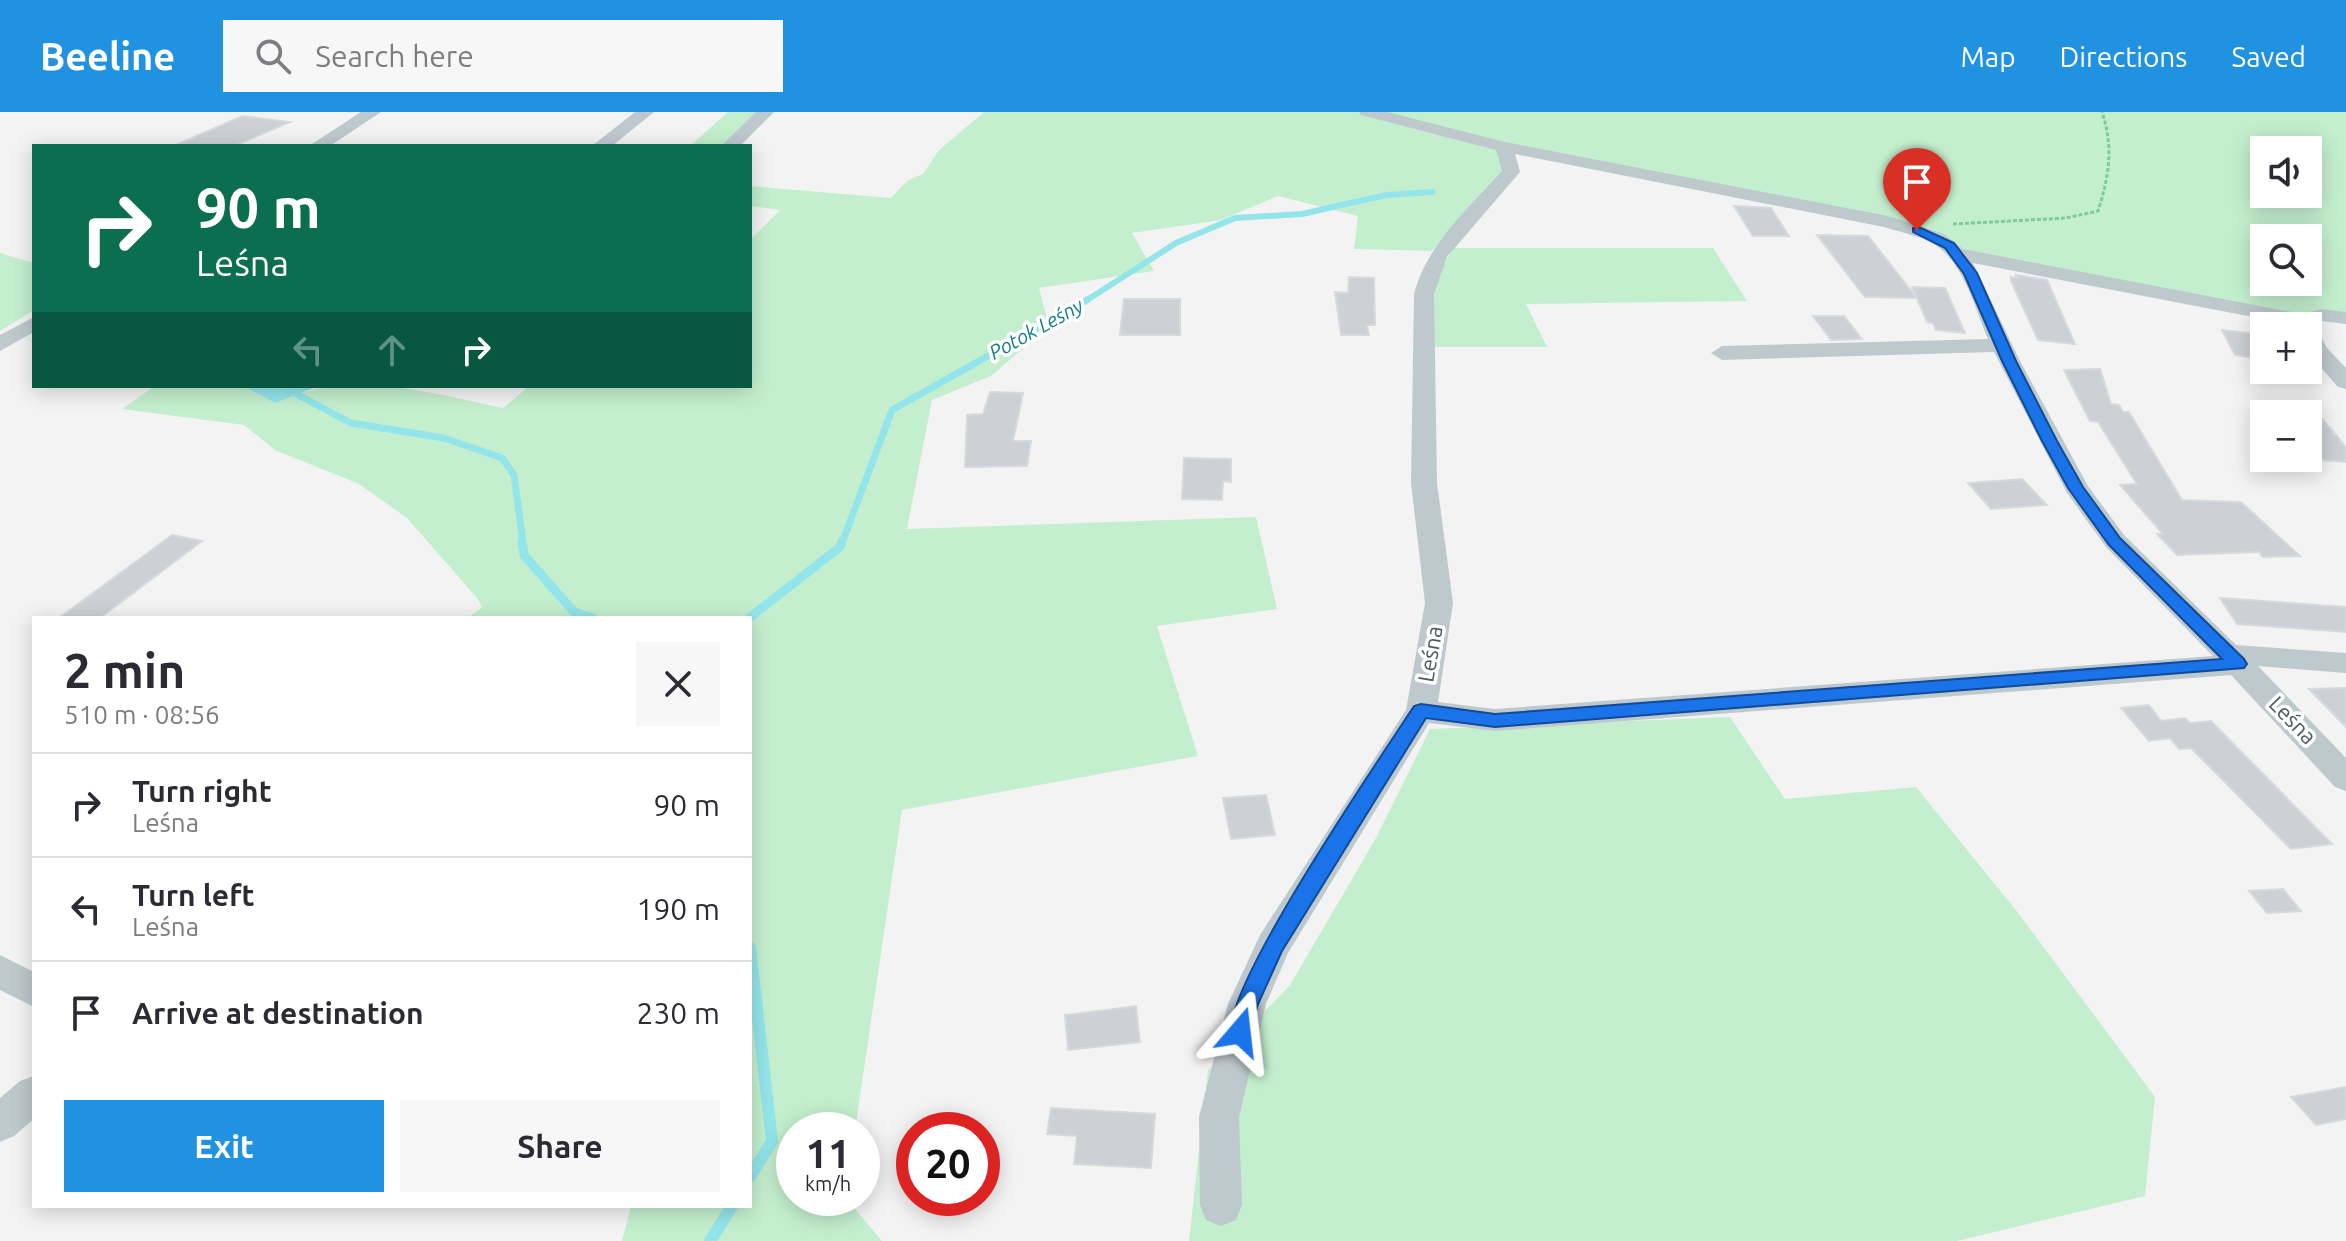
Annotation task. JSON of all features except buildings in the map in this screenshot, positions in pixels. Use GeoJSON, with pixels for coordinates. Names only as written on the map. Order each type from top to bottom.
{"type":"FeatureCollection","features":[{"type":"Feature","properties":{"kind":"street"},"geometry":{"type":"LineString","coordinates":[[321,144],[373,112]]}},
{"type":"Feature","properties":{"kind":"street"},"geometry":{"type":"LineString","coordinates":[[604,144],[646,112]]}},
{"type":"Feature","properties":{"kind":"street"},"geometry":{"type":"LineString","coordinates":[[732,144],[766,112]]}},
{"type":"Feature","properties":{"kind":"street","name":"Leśna"},"geometry":{"type":"LineString","coordinates":[[1367,112],[1504,147],[1888,222],[1937,238],[1956,254],[1970,273],[2002,345],[2076,488],[2115,541],[2233,659],[2346,779]]}},
{"type":"Feature","properties":{"kind":"street","name":"Leśna"},"geometry":{"type":"LineString","coordinates":[[1504,147],[1511,172],[1438,255],[1430,270],[1424,294],[1424,483],[1439,603],[1421,711],[1495,720],[2233,659]]}},
{"type":"Feature","properties":{"kind":"street"},"geometry":{"type":"LineString","coordinates":[[1956,254],[2250,315]]}},
{"type":"Feature","properties":{"kind":"street"},"geometry":{"type":"LineString","coordinates":[[2322,315],[2346,318]]}},
{"type":"Feature","properties":{"kind":"street"},"geometry":{"type":"LineString","coordinates":[[0,344],[32,324]]}},
{"type":"Feature","properties":{"kind":"street"},"geometry":{"type":"LineString","coordinates":[[1722,353],[2002,345]]}},
{"type":"Feature","properties":{"kind":"street"},"geometry":{"type":"LineString","coordinates":[[2322,355],[2346,382]]}},
{"type":"Feature","properties":{"kind":"street"},"geometry":{"type":"LineString","coordinates":[[2233,659],[2346,663]]}},
{"type":"Feature","properties":{"kind":"street"},"geometry":{"type":"LineString","coordinates":[[1221,1205],[1219,1117],[1247,1004],[1273,946],[1421,711]]}},
{"type":"Feature","properties":{"kind":"street"},"geometry":{"type":"LineString","coordinates":[[0,971],[32,990]]}},
{"type":"Feature","properties":{"kind":"street"},"geometry":{"type":"LineString","coordinates":[[0,1123],[32,1096]]}},
{"type":"Feature","properties":{"kind":"path"},"geometry":{"type":"LineString","coordinates":[[1937,238],[1952,224],[1985,219],[2081,217],[2098,211],[2109,172],[2112,139],[2102,112]]}},
{"type":"Feature","properties":{"kind":"green space"},"geometry":{"type":"Polygon","coordinates":[[[728,112],[760,112],[726,144],[692,144],[728,112]]]}},
{"type":"Feature","properties":{"kind":"green space"},"geometry":{"type":"Polygon","coordinates":[[[984,112],[2346,112],[2346,318],[2322,319],[2322,312],[2259,312],[1956,254],[1937,238],[1505,147],[1503,180],[1432,251],[1354,249],[1358,216],[1278,196],[1221,220],[1132,233],[1154,271],[1039,288],[1049,326],[991,376],[932,400],[907,529],[1256,517],[1277,609],[1157,626],[1198,756],[902,810],[858,1112],[776,1112],[776,1216],[861,1216],[882,1241],[622,1241],[630,1208],[752,1208],[752,616],[471,616],[482,607],[477,598],[407,518],[359,484],[275,450],[244,425],[122,409],[152,388],[247,388],[275,403],[326,388],[402,388],[503,408],[527,388],[752,388],[752,238],[780,210],[752,206],[752,186],[891,198],[908,180],[923,174],[939,150],[984,112]]]}},
{"type":"Feature","properties":{"kind":"green space"},"geometry":{"type":"Polygon","coordinates":[[[1454,248],[1713,248],[1747,301],[1526,304],[1547,347],[1432,347],[1437,284],[1454,248]]]}},
{"type":"Feature","properties":{"kind":"green space"},"geometry":{"type":"Polygon","coordinates":[[[0,253],[32,262],[32,311],[0,331],[0,253]]]}},
{"type":"Feature","properties":{"kind":"green space"},"geometry":{"type":"Polygon","coordinates":[[[1730,717],[1785,799],[1916,787],[2019,914],[2155,1097],[2145,1196],[1957,1241],[1189,1241],[1208,1070],[1290,985],[1376,838],[1430,729],[1730,717]]]}},
{"type":"Feature","properties":{"kind":"water"},"geometry":{"type":"Polygon","coordinates":[[[247,388],[314,388],[275,403],[247,388]]]}},
{"type":"Feature","properties":{"kind":"waterway","name":"Potok Leśny"},"geometry":{"type":"LineString","coordinates":[[1084,302],[1176,243],[1235,218],[1302,214],[1386,195],[1432,192]]}},
{"type":"Feature","properties":{"kind":"waterway","name":"Potok Leśny"},"geometry":{"type":"LineString","coordinates":[[842,543],[892,410],[1087,300]]}},
{"type":"Feature","properties":{"kind":"waterway"},"geometry":{"type":"LineString","coordinates":[[298,395],[351,423],[444,438],[502,458],[514,475],[523,543]]}},
{"type":"Feature","properties":{"kind":"waterway"},"geometry":{"type":"LineString","coordinates":[[522,541],[524,555],[574,612],[587,616]]}},
{"type":"Feature","properties":{"kind":"waterway","name":"Potok Leśny"},"geometry":{"type":"LineString","coordinates":[[752,616],[840,547],[842,541]]}},
{"type":"Feature","properties":{"kind":"waterway","name":"Potok Leśny"},"geometry":{"type":"LineString","coordinates":[[752,966],[772,1141],[752,1174]]}},
{"type":"Feature","properties":{"kind":"waterway","name":"Potok Leśny"},"geometry":{"type":"LineString","coordinates":[[710,1241],[731,1208]]}},
{"type":"Feature","properties":{"kind":"route"},"geometry":{"type":"LineString","coordinates":[[1240,1032],[1247,1004],[1273,946],[1421,711],[1495,720],[2238,664],[2115,541],[2076,488],[2050,441],[2009,361],[1970,273],[1950,246],[1917,230]]}}]}
